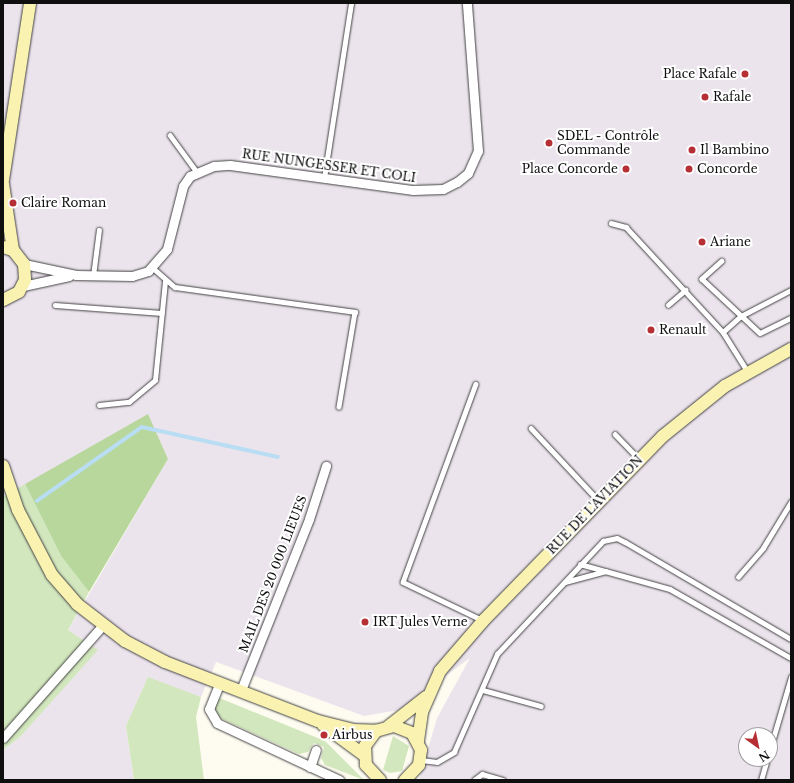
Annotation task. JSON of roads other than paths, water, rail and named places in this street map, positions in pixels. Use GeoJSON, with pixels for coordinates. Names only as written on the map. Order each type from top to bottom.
{"type":"FeatureCollection","features":[{"type":"Feature","properties":{"kind":"street"},"geometry":{"type":"LineString","coordinates":[[3,180],[30,3]]}},
{"type":"Feature","properties":{"kind":"street","name":"RUE NUNGESSER ET COLI"},"geometry":{"type":"LineString","coordinates":[[197,172],[230,165],[429,191],[443,188],[468,173],[478,151],[467,3]]}},
{"type":"Feature","properties":{"kind":"street"},"geometry":{"type":"LineString","coordinates":[[3,184],[8,249],[24,264],[76,275],[132,276],[153,268],[167,249],[183,186],[197,172]]}},
{"type":"Feature","properties":{"kind":"street"},"geometry":{"type":"LineString","coordinates":[[23,286],[24,264]]}},
{"type":"Feature","properties":{"kind":"street"},"geometry":{"type":"LineString","coordinates":[[5,302],[23,286],[76,275]]}},
{"type":"Feature","properties":{"kind":"street","name":"RUE DE L'AVIATION"},"geometry":{"type":"LineString","coordinates":[[421,760],[418,740],[418,726],[429,694],[440,671],[483,621],[638,459],[694,409],[748,372],[791,349]]}},
{"type":"Feature","properties":{"kind":"street"},"geometry":{"type":"LineString","coordinates":[[3,466],[18,510],[52,575],[77,604],[102,625],[143,652],[318,721],[353,730],[376,731]]}},
{"type":"Feature","properties":{"kind":"street","name":"MAIL DES 20 000 LIEUES"},"geometry":{"type":"LineString","coordinates":[[240,690],[309,520],[326,466]]}},
{"type":"Feature","properties":{"kind":"street"},"geometry":{"type":"LineString","coordinates":[[3,738],[102,625]]}},
{"type":"Feature","properties":{"kind":"street"},"geometry":{"type":"LineString","coordinates":[[220,682],[209,709],[213,720],[339,780]]}},
{"type":"Feature","properties":{"kind":"street","name":"RUE DE L'AVIATION"},"geometry":{"type":"LineString","coordinates":[[376,731],[389,726],[429,694]]}},
{"type":"Feature","properties":{"kind":"street"},"geometry":{"type":"LineString","coordinates":[[318,721],[364,756]]}},
{"type":"Feature","properties":{"kind":"street"},"geometry":{"type":"LineString","coordinates":[[389,726],[408,730],[418,740]]}},
{"type":"Feature","properties":{"kind":"street"},"geometry":{"type":"LineString","coordinates":[[376,731],[367,742],[364,756],[368,769],[379,780]]}},
{"type":"Feature","properties":{"kind":"street"},"geometry":{"type":"LineString","coordinates":[[310,767],[316,750]]}},
{"type":"Feature","properties":{"kind":"street"},"geometry":{"type":"LineString","coordinates":[[407,779],[421,760]]}},
{"type":"Feature","properties":{"kind":"lane"},"geometry":{"type":"LineString","coordinates":[[324,178],[351,3]]}},
{"type":"Feature","properties":{"kind":"lane"},"geometry":{"type":"LineString","coordinates":[[170,135],[197,172]]}},
{"type":"Feature","properties":{"kind":"lane"},"geometry":{"type":"LineString","coordinates":[[611,223],[626,227],[685,290],[723,332],[748,372]]}},
{"type":"Feature","properties":{"kind":"lane"},"geometry":{"type":"LineString","coordinates":[[93,276],[99,230]]}},
{"type":"Feature","properties":{"kind":"lane"},"geometry":{"type":"LineString","coordinates":[[722,261],[702,279],[760,333],[791,318]]}},
{"type":"Feature","properties":{"kind":"lane"},"geometry":{"type":"LineString","coordinates":[[153,268],[165,281],[176,287],[355,312],[339,407]]}},
{"type":"Feature","properties":{"kind":"lane"},"geometry":{"type":"LineString","coordinates":[[99,405],[129,402],[155,380],[165,281]]}},
{"type":"Feature","properties":{"kind":"lane"},"geometry":{"type":"LineString","coordinates":[[668,305],[685,290]]}},
{"type":"Feature","properties":{"kind":"lane"},"geometry":{"type":"LineString","coordinates":[[723,332],[741,316],[791,290]]}},
{"type":"Feature","properties":{"kind":"lane"},"geometry":{"type":"LineString","coordinates":[[55,305],[162,313]]}},
{"type":"Feature","properties":{"kind":"lane"},"geometry":{"type":"LineString","coordinates":[[476,384],[403,582],[483,621]]}},
{"type":"Feature","properties":{"kind":"lane"},"geometry":{"type":"LineString","coordinates":[[531,428],[599,501]]}},
{"type":"Feature","properties":{"kind":"lane"},"geometry":{"type":"LineString","coordinates":[[615,434],[638,459]]}},
{"type":"Feature","properties":{"kind":"lane"},"geometry":{"type":"LineString","coordinates":[[738,577],[763,548],[791,502]]}},
{"type":"Feature","properties":{"kind":"lane"},"geometry":{"type":"LineString","coordinates":[[421,760],[437,762],[454,752],[483,690],[497,654],[603,541],[617,538],[791,639]]}},
{"type":"Feature","properties":{"kind":"lane"},"geometry":{"type":"LineString","coordinates":[[580,564],[684,595],[791,658]]}},
{"type":"Feature","properties":{"kind":"lane"},"geometry":{"type":"LineString","coordinates":[[563,582],[607,571]]}},
{"type":"Feature","properties":{"kind":"lane"},"geometry":{"type":"LineString","coordinates":[[776,727],[791,677]]}},
{"type":"Feature","properties":{"kind":"lane"},"geometry":{"type":"LineString","coordinates":[[483,690],[541,706]]}},
{"type":"Feature","properties":{"kind":"lane"},"geometry":{"type":"LineString","coordinates":[[761,780],[765,767]]}},
{"type":"Feature","properties":{"kind":"lane"},"geometry":{"type":"LineString","coordinates":[[474,780],[482,774],[503,780]]}},
{"type":"Feature","properties":{"kind":"waterway"},"geometry":{"type":"LineString","coordinates":[[37,501],[142,427],[278,457]]}},
{"type":"Feature","properties":{"kind":"place","name":"Place Rafale"},"geometry":{"type":"Point","coordinates":[745,74]}},
{"type":"Feature","properties":{"kind":"place","name":"Rafale"},"geometry":{"type":"Point","coordinates":[705,97]}},
{"type":"Feature","properties":{"kind":"place","name":"SDEL - Contrôle Commande"},"geometry":{"type":"Point","coordinates":[549,143]}},
{"type":"Feature","properties":{"kind":"place","name":"Il Bambino"},"geometry":{"type":"Point","coordinates":[692,150]}},
{"type":"Feature","properties":{"kind":"place","name":"Place Concorde"},"geometry":{"type":"Point","coordinates":[626,169]}},
{"type":"Feature","properties":{"kind":"place","name":"Concorde"},"geometry":{"type":"Point","coordinates":[689,169]}},
{"type":"Feature","properties":{"kind":"place","name":"Claire Roman"},"geometry":{"type":"Point","coordinates":[13,203]}},
{"type":"Feature","properties":{"kind":"place","name":"Ariane"},"geometry":{"type":"Point","coordinates":[702,242]}},
{"type":"Feature","properties":{"kind":"place","name":"Renault"},"geometry":{"type":"Point","coordinates":[651,330]}},
{"type":"Feature","properties":{"kind":"place","name":"IRT Jules Verne"},"geometry":{"type":"Point","coordinates":[365,622]}},
{"type":"Feature","properties":{"kind":"place","name":"Airbus"},"geometry":{"type":"Point","coordinates":[324,735]}}]}
